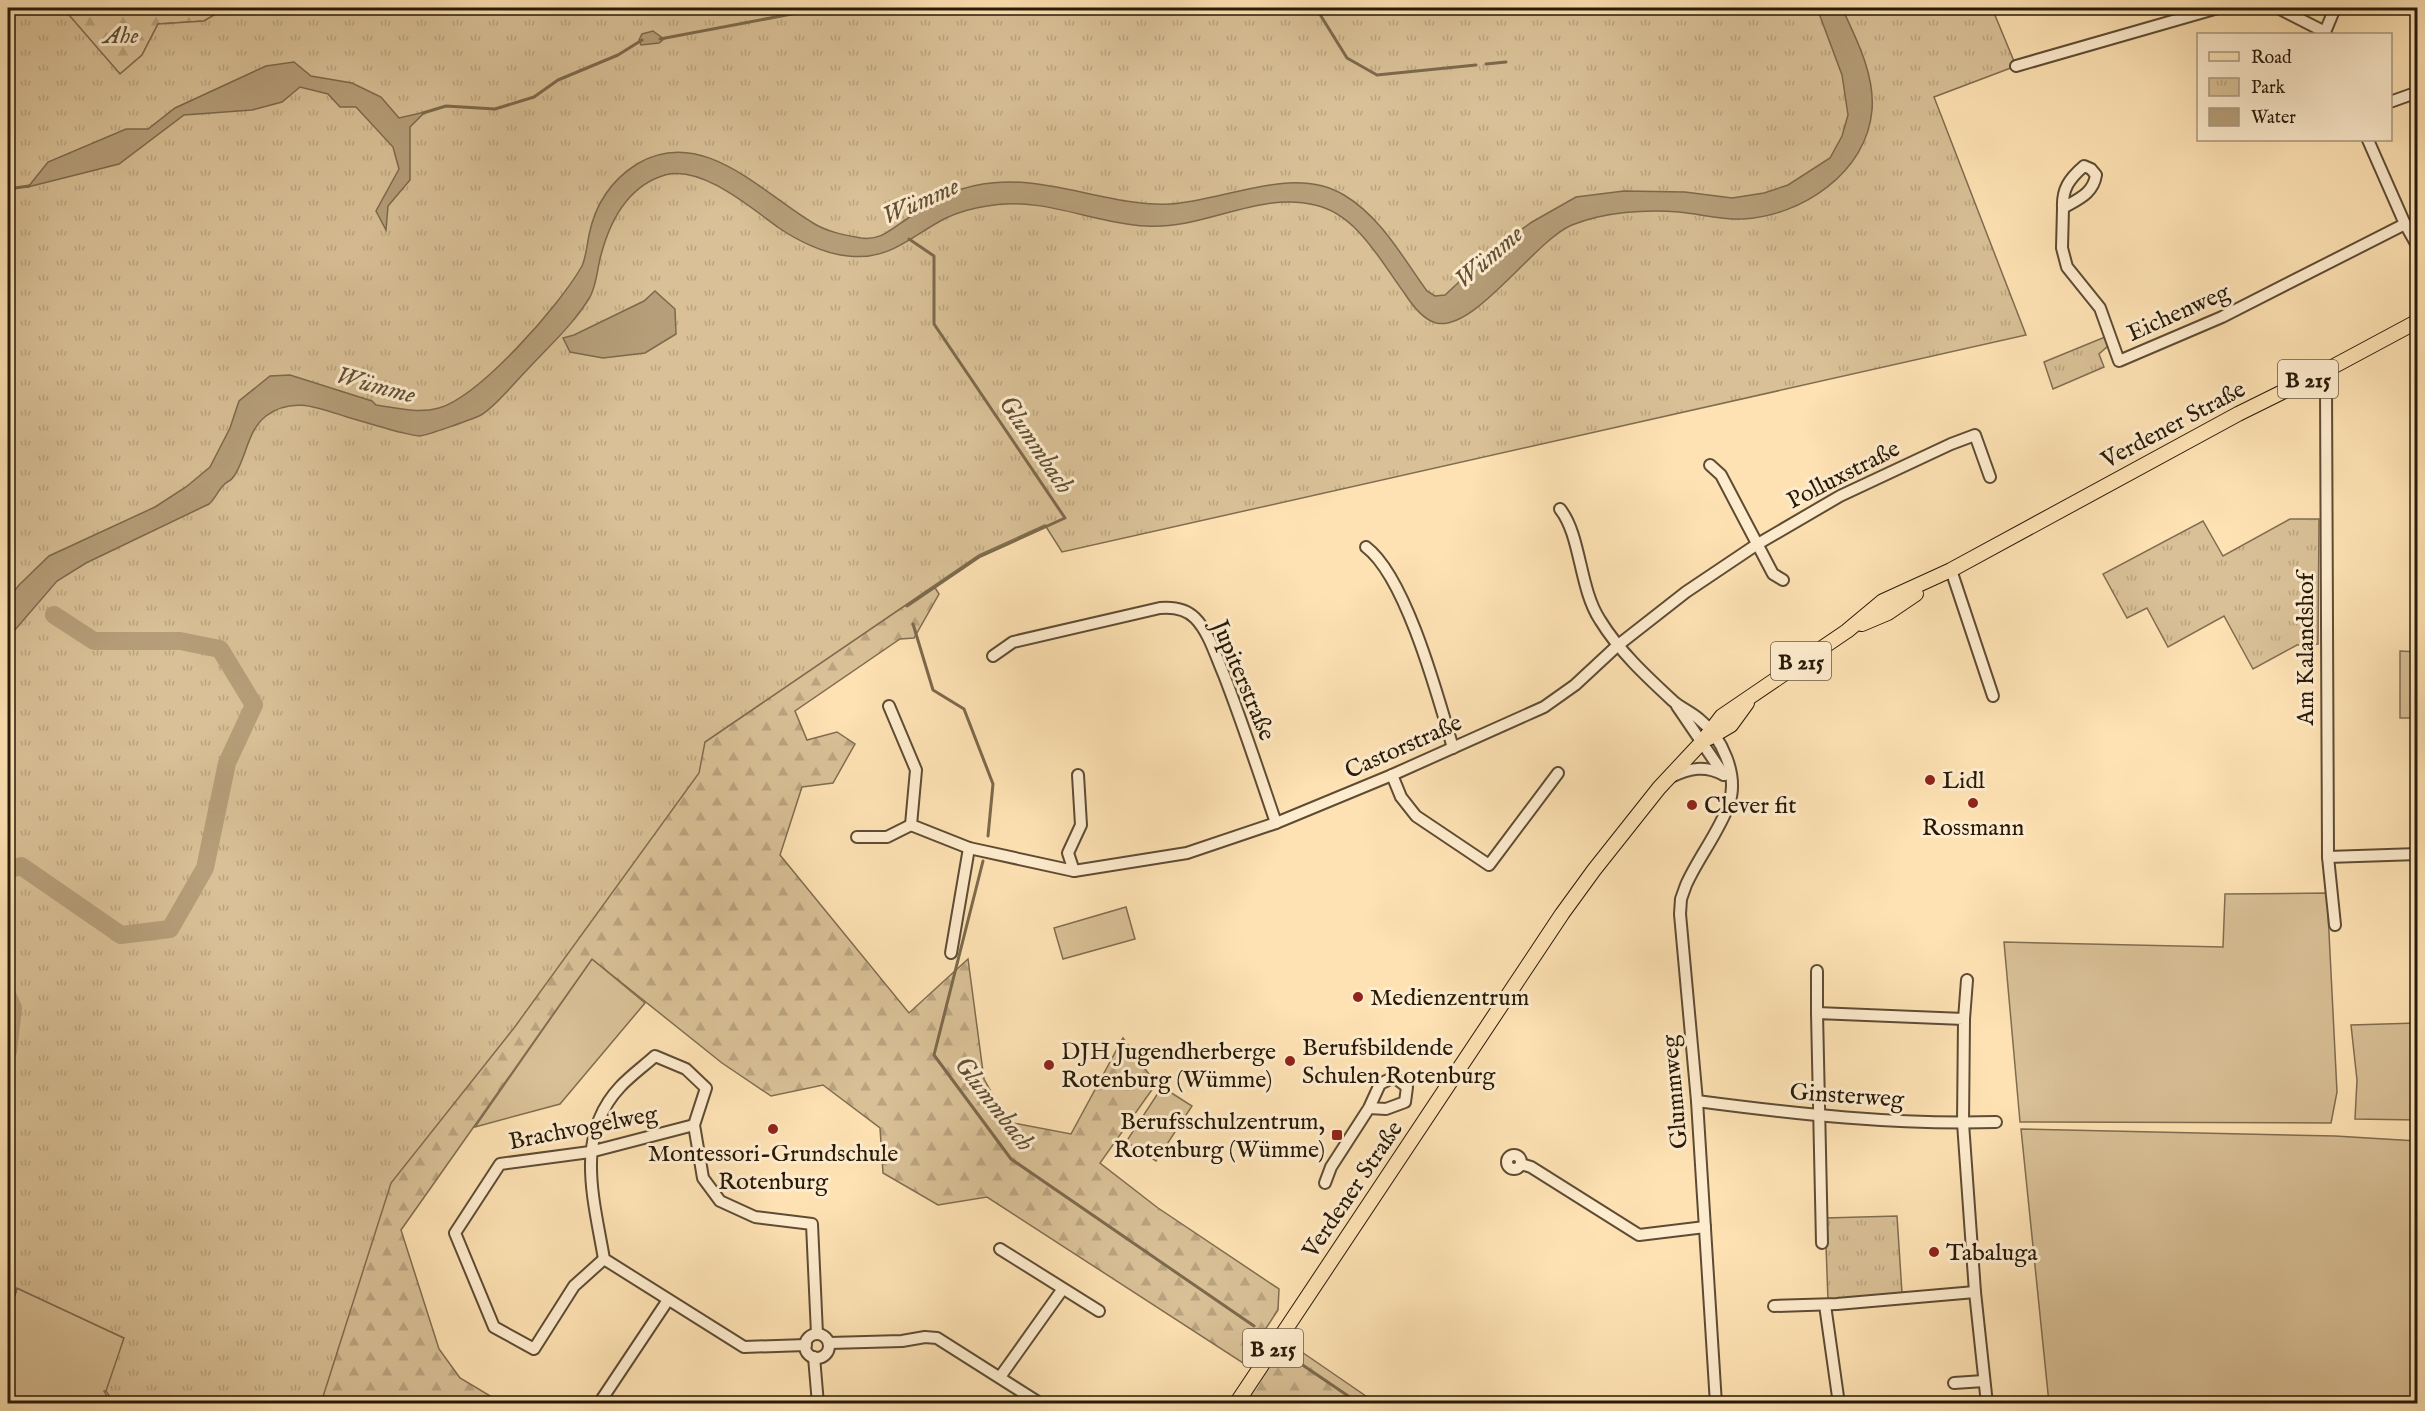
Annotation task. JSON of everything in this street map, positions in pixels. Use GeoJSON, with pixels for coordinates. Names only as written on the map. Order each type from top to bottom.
{"type":"FeatureCollection","features":[{"type":"Feature","properties":{"kind":"main road","name":"Verdener Straße"},"geometry":{"type":"LineString","coordinates":[[1236,1404],[1594,870],[1667,778],[1713,731],[1722,716],[1847,631],[1883,601],[1951,570],[2249,408],[2323,372],[2418,321]]}},
{"type":"Feature","properties":{"kind":"street"},"geometry":{"type":"LineString","coordinates":[[2016,66],[2218,8]]}},
{"type":"Feature","properties":{"kind":"street"},"geometry":{"type":"LineString","coordinates":[[2278,8],[2326,33],[2335,8]]}},
{"type":"Feature","properties":{"kind":"street"},"geometry":{"type":"LineString","coordinates":[[2392,102],[2418,92]]}},
{"type":"Feature","properties":{"kind":"street"},"geometry":{"type":"LineString","coordinates":[[2368,141],[2404,224],[2418,247]]}},
{"type":"Feature","properties":{"kind":"street","name":"Eichenweg"},"geometry":{"type":"LineString","coordinates":[[2063,208],[2062,248],[2067,267],[2100,308],[2119,361],[2222,316],[2404,224]]}},
{"type":"Feature","properties":{"kind":"street","name":"Am Kalandshof"},"geometry":{"type":"LineString","coordinates":[[2323,372],[2326,387],[2327,432],[2328,856],[2335,925]]}},
{"type":"Feature","properties":{"kind":"street","name":"Polluxstraße"},"geometry":{"type":"LineString","coordinates":[[1617,646],[1756,544],[1840,496],[1951,444],[1975,435],[1990,477]]}},
{"type":"Feature","properties":{"kind":"street"},"geometry":{"type":"LineString","coordinates":[[1710,465],[1721,475],[1773,574],[1783,580]]}},
{"type":"Feature","properties":{"kind":"street"},"geometry":{"type":"LineString","coordinates":[[1560,509],[1569,522],[1584,585],[1598,617],[1617,646],[1675,703],[1698,717],[1713,731]]}},
{"type":"Feature","properties":{"kind":"street"},"geometry":{"type":"LineString","coordinates":[[1366,547],[1384,564],[1404,604],[1428,668],[1453,748]]}},
{"type":"Feature","properties":{"kind":"street"},"geometry":{"type":"LineString","coordinates":[[1951,570],[1993,696]]}},
{"type":"Feature","properties":{"kind":"street","name":"Jupiterstraße"},"geometry":{"type":"LineString","coordinates":[[993,656],[1013,642],[1160,608],[1174,608],[1191,615],[1198,622],[1214,652],[1239,714],[1276,823]]}},
{"type":"Feature","properties":{"kind":"street","name":"Castorstraße"},"geometry":{"type":"LineString","coordinates":[[1074,871],[1187,853],[1276,823],[1392,775],[1544,707],[1561,696],[1617,646]]}},
{"type":"Feature","properties":{"kind":"street"},"geometry":{"type":"LineString","coordinates":[[1675,703],[1731,789]]}},
{"type":"Feature","properties":{"kind":"street"},"geometry":{"type":"LineString","coordinates":[[889,706],[916,770],[911,825]]}},
{"type":"Feature","properties":{"kind":"street","name":"Glummweg"},"geometry":{"type":"LineString","coordinates":[[1713,731],[1727,759],[1731,789],[1729,804],[1693,869],[1681,899],[1683,956],[1697,1101],[1716,1404]]}},
{"type":"Feature","properties":{"kind":"street"},"geometry":{"type":"LineString","coordinates":[[1667,778],[1704,768],[1724,775]]}},
{"type":"Feature","properties":{"kind":"street"},"geometry":{"type":"LineString","coordinates":[[1392,775],[1401,797],[1416,816],[1489,865],[1558,773]]}},
{"type":"Feature","properties":{"kind":"street"},"geometry":{"type":"LineString","coordinates":[[1074,871],[1068,853],[1081,825],[1078,774]]}},
{"type":"Feature","properties":{"kind":"street"},"geometry":{"type":"LineString","coordinates":[[856,837],[887,837],[911,825],[969,848],[1074,871]]}},
{"type":"Feature","properties":{"kind":"street"},"geometry":{"type":"LineString","coordinates":[[951,953],[969,848]]}},
{"type":"Feature","properties":{"kind":"street"},"geometry":{"type":"LineString","coordinates":[[2328,856],[2418,854]]}},
{"type":"Feature","properties":{"kind":"street"},"geometry":{"type":"LineString","coordinates":[[1817,971],[1822,1243]]}},
{"type":"Feature","properties":{"kind":"street"},"geometry":{"type":"LineString","coordinates":[[1967,980],[1964,1019],[1963,1123],[1975,1292],[1987,1404]]}},
{"type":"Feature","properties":{"kind":"street"},"geometry":{"type":"LineString","coordinates":[[1817,1013],[1964,1019]]}},
{"type":"Feature","properties":{"kind":"street"},"geometry":{"type":"LineString","coordinates":[[806,1345],[744,1347],[604,1259],[593,1193],[590,1152],[594,1127],[619,1088],[655,1056],[686,1069],[706,1088],[694,1125],[703,1178],[720,1202],[755,1217],[813,1224],[817,1334]]}},
{"type":"Feature","properties":{"kind":"street","name":"Ginsterweg"},"geometry":{"type":"LineString","coordinates":[[1697,1101],[1821,1117],[1963,1123],[1996,1122]]}},
{"type":"Feature","properties":{"kind":"street"},"geometry":{"type":"LineString","coordinates":[[1325,1183],[1342,1147],[1370,1108]]}},
{"type":"Feature","properties":{"kind":"street","name":"Brachvogelweg"},"geometry":{"type":"LineString","coordinates":[[604,1259],[574,1286],[534,1349],[494,1327],[455,1233],[501,1164],[590,1152],[694,1125]]}},
{"type":"Feature","properties":{"kind":"street"},"geometry":{"type":"LineString","coordinates":[[1521,1164],[1531,1167],[1639,1235],[1705,1227]]}},
{"type":"Feature","properties":{"kind":"street"},"geometry":{"type":"LineString","coordinates":[[1000,1249],[1062,1290],[1099,1311]]}},
{"type":"Feature","properties":{"kind":"street"},"geometry":{"type":"LineString","coordinates":[[1000,1377],[1062,1290]]}},
{"type":"Feature","properties":{"kind":"street"},"geometry":{"type":"LineString","coordinates":[[1774,1306],[1825,1305],[1975,1292]]}},
{"type":"Feature","properties":{"kind":"street"},"geometry":{"type":"LineString","coordinates":[[603,1404],[600,1402],[668,1300]]}},
{"type":"Feature","properties":{"kind":"street"},"geometry":{"type":"LineString","coordinates":[[1825,1305],[1839,1404]]}},
{"type":"Feature","properties":{"kind":"street"},"geometry":{"type":"LineString","coordinates":[[818,1404],[814,1357],[807,1351],[806,1345],[809,1338],[817,1334],[824,1336],[829,1343]]}},
{"type":"Feature","properties":{"kind":"street"},"geometry":{"type":"LineString","coordinates":[[829,1343],[937,1338],[1041,1404]]}},
{"type":"Feature","properties":{"kind":"street"},"geometry":{"type":"LineString","coordinates":[[814,1357],[826,1354],[829,1343]]}},
{"type":"Feature","properties":{"kind":"street"},"geometry":{"type":"LineString","coordinates":[[1954,1383],[1984,1381]]}},
{"type":"Feature","properties":{"kind":"green space","name":"Ahe"},"geometry":{"type":"Polygon","coordinates":[[[8,8],[226,8],[204,21],[158,24],[142,55],[120,74],[69,16],[8,8]]]}},
{"type":"Feature","properties":{"kind":"green space"},"geometry":{"type":"Polygon","coordinates":[[[8,8],[49,8],[69,15],[120,74],[142,55],[158,24],[204,21],[226,8],[1992,8],[2016,66],[1934,97],[2026,335],[1062,552],[1045,525],[979,555],[705,742],[699,773],[514,1028],[391,1183],[321,1403],[114,1403],[106,1391],[124,1338],[17,1288],[8,1317],[8,8]]]}},
{"type":"Feature","properties":{"kind":"green space"},"geometry":{"type":"Polygon","coordinates":[[[2105,337],[2108,346],[2099,354],[2104,367],[2053,389],[2044,362],[2105,337]]]}},
{"type":"Feature","properties":{"kind":"green space"},"geometry":{"type":"Polygon","coordinates":[[[2290,519],[2319,519],[2318,644],[2297,645],[2253,669],[2224,616],[2168,647],[2147,608],[2127,618],[2103,574],[2203,521],[2223,556],[2290,519]]]}},
{"type":"Feature","properties":{"kind":"green space"},"geometry":{"type":"Polygon","coordinates":[[[934,586],[939,594],[914,638],[900,639],[795,711],[807,740],[837,732],[855,744],[833,783],[802,787],[780,855],[909,1013],[968,959],[984,1079],[1008,1122],[1071,1134],[1123,1038],[1156,1084],[1100,1163],[1158,1208],[1279,1289],[1278,1310],[1243,1363],[987,1197],[938,1205],[883,1173],[880,1128],[823,1085],[771,1096],[722,1063],[592,959],[401,1230],[439,1349],[460,1378],[502,1403],[118,1403],[110,1390],[124,1338],[17,1288],[8,1317],[8,1168],[705,742],[934,586]]]}},
{"type":"Feature","properties":{"kind":"green space"},"geometry":{"type":"Polygon","coordinates":[[[2400,651],[2417,652],[2417,718],[2400,718],[2400,651]]]}},
{"type":"Feature","properties":{"kind":"green space"},"geometry":{"type":"Polygon","coordinates":[[[2327,893],[2337,1092],[2331,1123],[2020,1122],[2004,942],[2223,947],[2225,894],[2327,893]]]}},
{"type":"Feature","properties":{"kind":"green space"},"geometry":{"type":"Polygon","coordinates":[[[1126,907],[1135,939],[1063,959],[1054,928],[1126,907]]]}},
{"type":"Feature","properties":{"kind":"green space"},"geometry":{"type":"Polygon","coordinates":[[[592,959],[645,1003],[560,1104],[475,1127],[592,959]]]}},
{"type":"Feature","properties":{"kind":"green space"},"geometry":{"type":"Polygon","coordinates":[[[2417,1023],[2417,1120],[2355,1119],[2357,1080],[2351,1025],[2417,1023]]]}},
{"type":"Feature","properties":{"kind":"green space"},"geometry":{"type":"Polygon","coordinates":[[[1162,1087],[1192,1106],[1156,1161],[1126,1142],[1162,1087]]]}},
{"type":"Feature","properties":{"kind":"green space"},"geometry":{"type":"Polygon","coordinates":[[[2021,1129],[2335,1136],[2417,1141],[2417,1403],[2049,1403],[2021,1129]]]}},
{"type":"Feature","properties":{"kind":"green space"},"geometry":{"type":"Polygon","coordinates":[[[1897,1216],[1902,1293],[1828,1300],[1825,1218],[1897,1216]]]}},
{"type":"Feature","properties":{"kind":"green space"},"geometry":{"type":"Polygon","coordinates":[[[17,1288],[125,1338],[110,1390],[104,1391],[111,1403],[8,1404],[8,1317],[17,1288]]]}},
{"type":"Feature","properties":{"kind":"green space"},"geometry":{"type":"Polygon","coordinates":[[[1280,1337],[1376,1403],[1236,1404],[1280,1337]]]}},
{"type":"Feature","properties":{"kind":"water","name":"Wümme"},"geometry":{"type":"Polygon","coordinates":[[[1817,8],[1842,8],[1868,70],[1872,97],[1872,110],[1867,132],[1858,153],[1845,171],[1828,187],[1808,200],[1765,216],[1735,219],[1679,212],[1639,211],[1611,214],[1572,225],[1557,234],[1486,300],[1468,314],[1452,322],[1436,323],[1422,315],[1356,229],[1330,210],[1315,205],[1294,202],[1273,203],[1168,226],[1126,224],[1028,204],[987,206],[966,210],[946,218],[889,251],[877,255],[848,256],[821,250],[795,238],[710,182],[694,176],[665,175],[641,187],[622,206],[605,242],[590,297],[560,335],[487,411],[469,420],[420,436],[316,407],[296,405],[276,410],[266,416],[255,428],[236,473],[209,504],[86,563],[57,581],[8,638],[8,599],[19,585],[49,556],[155,507],[186,487],[210,467],[230,428],[239,401],[270,376],[290,375],[372,401],[376,405],[415,410],[439,408],[456,400],[476,386],[518,347],[571,283],[582,266],[595,214],[612,186],[637,164],[661,154],[685,152],[708,157],[752,180],[818,226],[861,238],[874,238],[886,233],[948,195],[988,183],[1041,184],[1118,200],[1170,204],[1281,183],[1324,186],[1357,204],[1380,226],[1427,291],[1435,296],[1445,295],[1498,246],[1532,222],[1576,197],[1624,191],[1685,192],[1732,198],[1764,193],[1788,185],[1830,158],[1842,136],[1848,115],[1842,75],[1817,8]]]}},
{"type":"Feature","properties":{"kind":"water"},"geometry":{"type":"Polygon","coordinates":[[[653,31],[664,39],[659,43],[641,45],[639,40],[642,34],[653,31]]]}},
{"type":"Feature","properties":{"kind":"water"},"geometry":{"type":"Polygon","coordinates":[[[294,62],[311,76],[352,83],[381,97],[399,118],[425,112],[410,127],[410,180],[388,206],[386,230],[376,211],[399,169],[393,147],[356,107],[340,107],[328,94],[300,87],[282,102],[252,110],[184,115],[119,164],[28,187],[48,162],[126,129],[148,129],[175,108],[266,66],[294,62]]]}},
{"type":"Feature","properties":{"kind":"water"},"geometry":{"type":"Polygon","coordinates":[[[655,291],[675,309],[676,334],[645,353],[603,358],[570,352],[563,338],[574,335],[644,301],[655,291]]]}},
{"type":"Feature","properties":{"kind":"waterway"},"geometry":{"type":"LineString","coordinates":[[660,39],[823,8]]}},
{"type":"Feature","properties":{"kind":"waterway"},"geometry":{"type":"LineString","coordinates":[[1316,8],[1347,58],[1377,75],[1476,65]]}},
{"type":"Feature","properties":{"kind":"waterway"},"geometry":{"type":"LineString","coordinates":[[423,113],[446,106],[495,109],[534,97],[558,80],[618,55],[642,40]]}},
{"type":"Feature","properties":{"kind":"waterway"},"geometry":{"type":"LineString","coordinates":[[1486,64],[1506,62]]}},
{"type":"Feature","properties":{"kind":"waterway"},"geometry":{"type":"LineString","coordinates":[[8,189],[29,186]]}},
{"type":"Feature","properties":{"kind":"waterway","name":"Glummbach"},"geometry":{"type":"LineString","coordinates":[[907,606],[979,557],[1065,518],[934,324],[934,256],[909,239]]}},
{"type":"Feature","properties":{"kind":"waterway"},"geometry":{"type":"LineString","coordinates":[[8,870],[21,866],[121,935],[170,929],[205,868],[227,763],[254,705],[220,649],[180,641],[94,641],[54,615]]}},
{"type":"Feature","properties":{"kind":"waterway","name":"Glummbach"},"geometry":{"type":"LineString","coordinates":[[913,624],[933,690],[964,709],[993,784],[988,836]]}},
{"type":"Feature","properties":{"kind":"waterway","name":"Glummbach"},"geometry":{"type":"LineString","coordinates":[[983,861],[934,1055],[1011,1159],[1254,1326]]}},
{"type":"Feature","properties":{"kind":"waterway"},"geometry":{"type":"LineString","coordinates":[[8,997],[13,1008],[8,1052]]}},
{"type":"Feature","properties":{"kind":"waterway","name":"Glummbach"},"geometry":{"type":"LineString","coordinates":[[1282,1351],[1360,1404]]}},
{"type":"Feature","properties":{"kind":"place","name":"Lidl"},"geometry":{"type":"Point","coordinates":[1930,780]}},
{"type":"Feature","properties":{"kind":"place","name":"Rossmann"},"geometry":{"type":"Point","coordinates":[1973,803]}},
{"type":"Feature","properties":{"kind":"place","name":"Clever fit"},"geometry":{"type":"Point","coordinates":[1692,805]}},
{"type":"Feature","properties":{"kind":"place","name":"Medienzentrum"},"geometry":{"type":"Point","coordinates":[1358,997]}},
{"type":"Feature","properties":{"kind":"place","name":"Berufsbildende Schulen Rotenburg"},"geometry":{"type":"Point","coordinates":[1290,1061]}},
{"type":"Feature","properties":{"kind":"place","name":"DJH Jugendherberge Rotenburg (Wümme)"},"geometry":{"type":"Point","coordinates":[1049,1065]}},
{"type":"Feature","properties":{"kind":"place","name":"Montessori-Grundschule Rotenburg"},"geometry":{"type":"Point","coordinates":[773,1129]}},
{"type":"Feature","properties":{"kind":"place","name":"Berufsschulzentrum, Rotenburg (Wümme)"},"geometry":{"type":"Point","coordinates":[1337,1135]}},
{"type":"Feature","properties":{"kind":"place","name":"Tabaluga"},"geometry":{"type":"Point","coordinates":[1934,1252]}}]}
